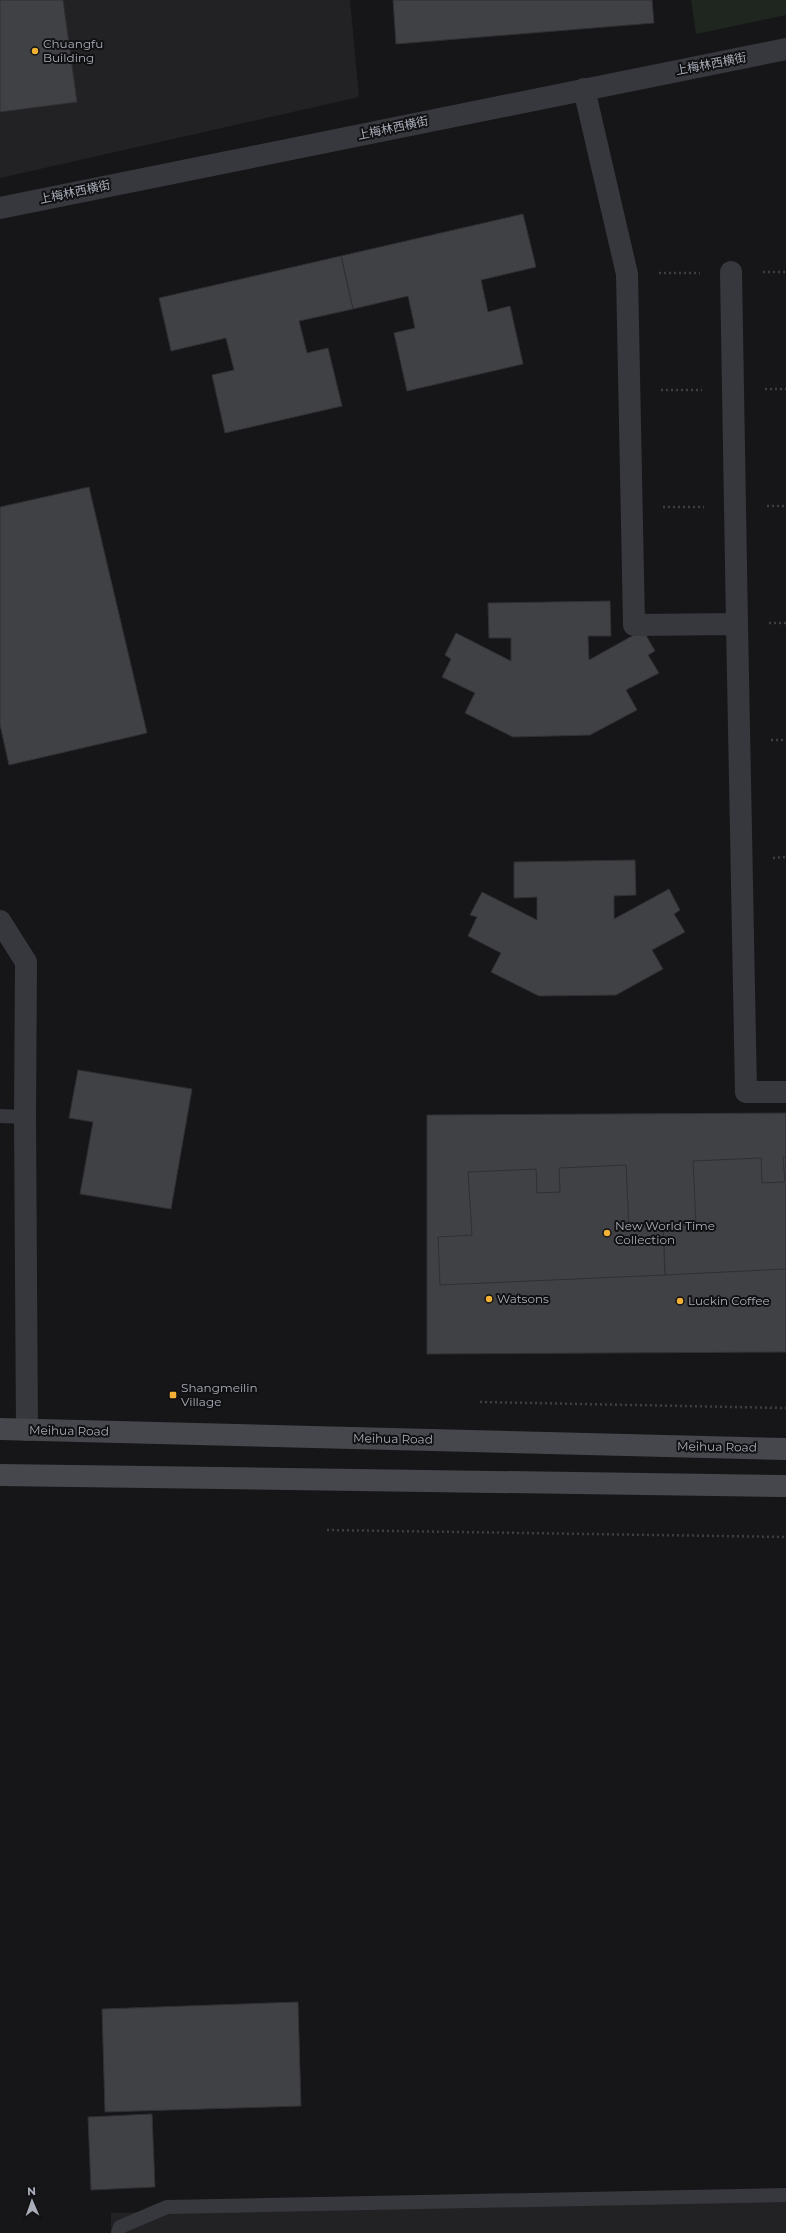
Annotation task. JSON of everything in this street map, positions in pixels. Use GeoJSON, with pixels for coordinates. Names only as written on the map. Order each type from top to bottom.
{"type":"FeatureCollection","features":[{"type":"Feature","properties":{"kind":"main road","name":"Meihua Road"},"geometry":{"type":"LineString","coordinates":[[0,1429],[786,1449]]}},
{"type":"Feature","properties":{"kind":"main road"},"geometry":{"type":"LineString","coordinates":[[0,1475],[786,1486]]}},
{"type":"Feature","properties":{"kind":"street","name":"上梅林西横街"},"geometry":{"type":"LineString","coordinates":[[0,208],[786,49]]}},
{"type":"Feature","properties":{"kind":"street"},"geometry":{"type":"LineString","coordinates":[[584,89],[627,274],[634,625],[738,624]]}},
{"type":"Feature","properties":{"kind":"street"},"geometry":{"type":"LineString","coordinates":[[731,272],[746,1092],[786,1092]]}},
{"type":"Feature","properties":{"kind":"street"},"geometry":{"type":"LineString","coordinates":[[0,921],[26,962],[25,1117],[27,1430]]}},
{"type":"Feature","properties":{"kind":"lane"},"geometry":{"type":"LineString","coordinates":[[0,1116],[25,1117]]}},
{"type":"Feature","properties":{"kind":"lane"},"geometry":{"type":"LineString","coordinates":[[118,2233],[120,2227],[167,2207],[786,2195]]}},
{"type":"Feature","properties":{"kind":"path"},"geometry":{"type":"LineString","coordinates":[[480,1402],[786,1408]]}},
{"type":"Feature","properties":{"kind":"path"},"geometry":{"type":"LineString","coordinates":[[327,1530],[786,1537]]}},
{"type":"Feature","properties":{"kind":"shaded area","name":"Chuangfu Building"},"geometry":{"type":"Polygon","coordinates":[[[0,0],[350,0],[359,97],[0,178],[0,0]]]}},
{"type":"Feature","properties":{"kind":"shaded area"},"geometry":{"type":"Polygon","coordinates":[[[691,0],[786,0],[786,15],[696,34],[691,0]]]}},
{"type":"Feature","properties":{"kind":"shaded area"},"geometry":{"type":"Polygon","coordinates":[[[786,2195],[786,2233],[111,2233],[111,2213],[786,2195]]]}},
{"type":"Feature","properties":{"kind":"building","name":"Chuangfu Building"},"geometry":{"type":"Polygon","coordinates":[[[0,0],[63,0],[77,102],[0,112],[0,0]]]}},
{"type":"Feature","properties":{"kind":"building"},"geometry":{"type":"Polygon","coordinates":[[[393,0],[652,0],[654,23],[396,44],[393,0]]]}},
{"type":"Feature","properties":{"kind":"building"},"geometry":{"type":"Polygon","coordinates":[[[523,214],[536,267],[481,280],[488,312],[510,306],[523,364],[407,391],[394,333],[415,328],[408,296],[353,309],[341,256],[523,214]]]}},
{"type":"Feature","properties":{"kind":"building"},"geometry":{"type":"Polygon","coordinates":[[[341,256],[353,309],[299,321],[307,353],[328,348],[342,406],[225,433],[212,375],[234,370],[226,338],[171,351],[159,298],[341,256]]]}},
{"type":"Feature","properties":{"kind":"building"},"geometry":{"type":"Polygon","coordinates":[[[89,487],[147,733],[9,765],[0,725],[0,507],[89,487]]]}},
{"type":"Feature","properties":{"kind":"building"},"geometry":{"type":"Polygon","coordinates":[[[610,601],[611,636],[588,636],[589,660],[643,630],[655,651],[648,655],[659,673],[626,690],[637,710],[590,735],[513,737],[465,713],[475,693],[442,677],[451,659],[445,655],[456,633],[511,661],[511,638],[489,638],[488,603],[610,601]]]}},
{"type":"Feature","properties":{"kind":"building"},"geometry":{"type":"Polygon","coordinates":[[[635,860],[636,895],[614,896],[614,919],[669,889],[680,910],[674,914],[685,932],[652,950],[663,969],[616,995],[539,996],[491,972],[501,953],[468,936],[477,917],[470,915],[482,892],[537,920],[537,897],[514,898],[514,862],[635,860]]]}},
{"type":"Feature","properties":{"kind":"building"},"geometry":{"type":"Polygon","coordinates":[[[78,1070],[192,1089],[171,1209],[80,1194],[93,1122],[69,1118],[78,1070]]]}},
{"type":"Feature","properties":{"kind":"building","name":"New World Time Collection"},"geometry":{"type":"Polygon","coordinates":[[[786,1113],[786,1352],[427,1354],[427,1115],[786,1113]]]}},
{"type":"Feature","properties":{"kind":"building"},"geometry":{"type":"Polygon","coordinates":[[[783,1157],[786,1157],[786,1269],[665,1275],[663,1226],[696,1225],[693,1161],[761,1158],[762,1183],[785,1182],[783,1157]]]}},
{"type":"Feature","properties":{"kind":"building"},"geometry":{"type":"Polygon","coordinates":[[[626,1165],[629,1228],[663,1226],[665,1275],[440,1285],[438,1237],[472,1235],[468,1172],[536,1169],[537,1193],[560,1192],[559,1168],[626,1165]]]}},
{"type":"Feature","properties":{"kind":"building"},"geometry":{"type":"Polygon","coordinates":[[[298,2002],[301,2106],[105,2112],[102,2009],[298,2002]]]}},
{"type":"Feature","properties":{"kind":"building"},"geometry":{"type":"Polygon","coordinates":[[[152,2114],[155,2187],[91,2190],[88,2117],[152,2114]]]}},
{"type":"Feature","properties":{"kind":"place","name":"Chuangfu Building"},"geometry":{"type":"Point","coordinates":[35,51]}},
{"type":"Feature","properties":{"kind":"place","name":"New World Time Collection"},"geometry":{"type":"Point","coordinates":[607,1233]}},
{"type":"Feature","properties":{"kind":"place","name":"Watsons"},"geometry":{"type":"Point","coordinates":[489,1299]}},
{"type":"Feature","properties":{"kind":"place","name":"Luckin Coffee"},"geometry":{"type":"Point","coordinates":[680,1301]}},
{"type":"Feature","properties":{"kind":"place","name":"Shangmeilin Village"},"geometry":{"type":"Point","coordinates":[173,1395]}}]}
